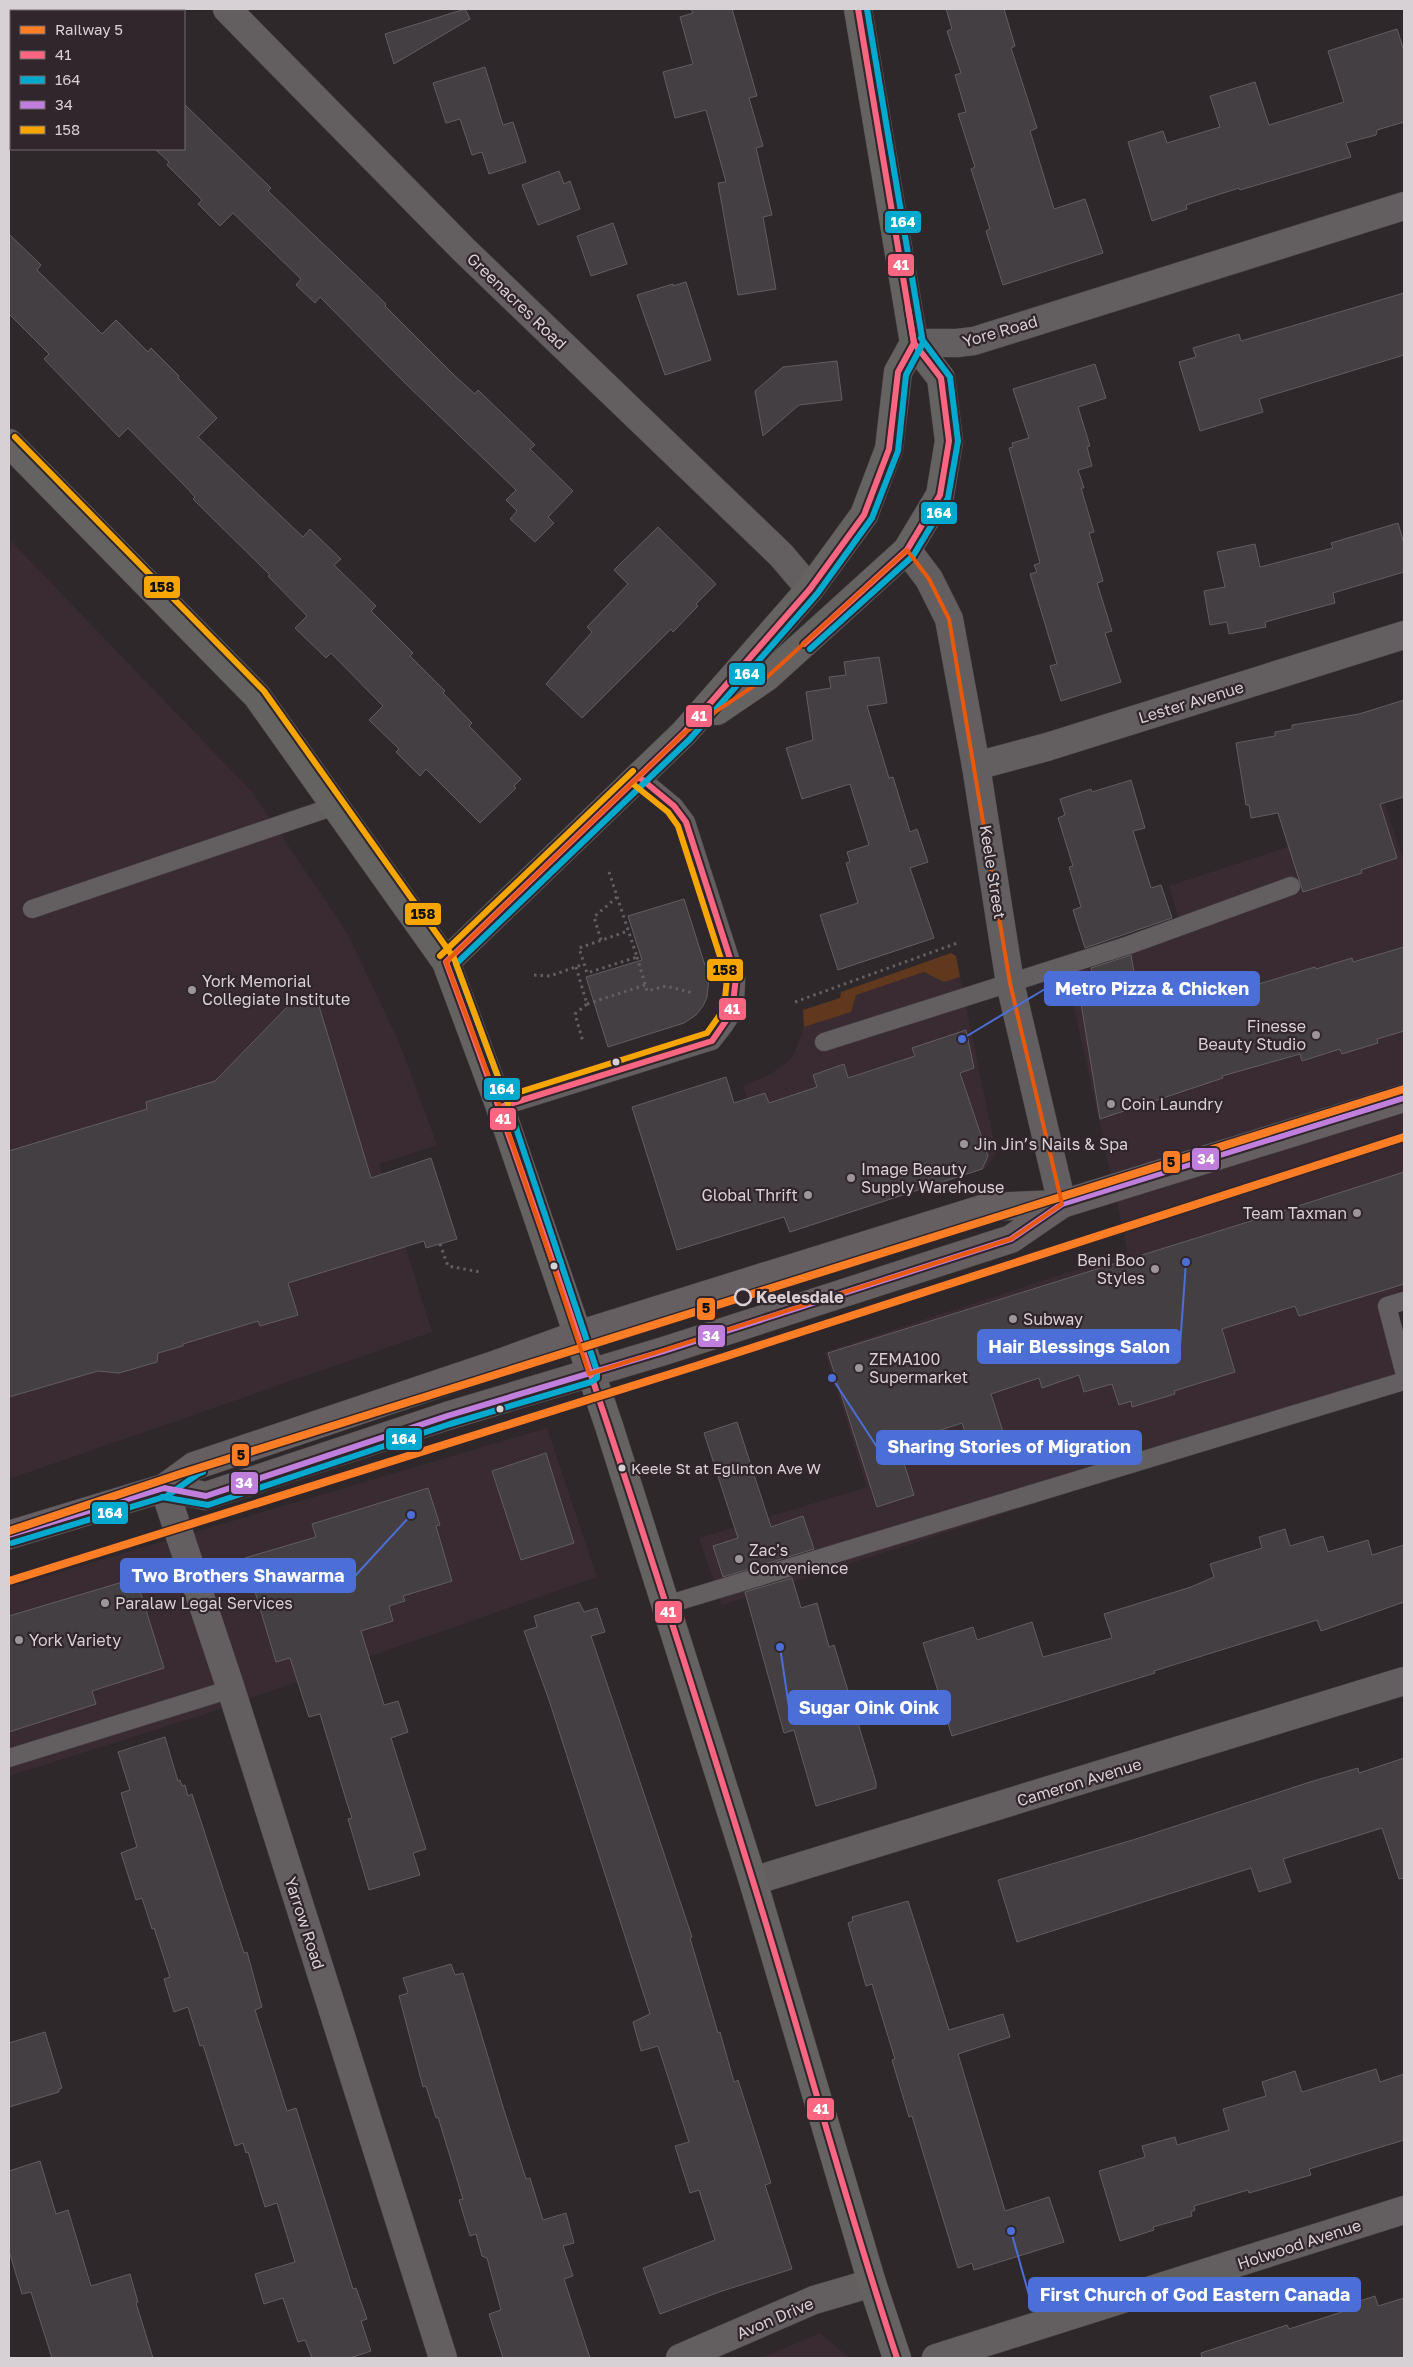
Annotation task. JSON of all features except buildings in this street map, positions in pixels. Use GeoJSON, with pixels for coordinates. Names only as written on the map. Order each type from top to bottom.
{"type":"FeatureCollection","features":[{"type":"Feature","properties":{"kind":"main road"},"geometry":{"type":"LineString","coordinates":[[684,733],[767,677],[907,550],[940,495],[949,441],[941,378],[914,343],[858,9]]}},
{"type":"Feature","properties":{"kind":"main road"},"geometry":{"type":"LineString","coordinates":[[446,962],[684,733],[810,589],[864,515],[889,449],[898,372],[914,343]]}},
{"type":"Feature","properties":{"kind":"main road"},"geometry":{"type":"LineString","coordinates":[[9,443],[257,696],[446,962],[500,1108],[608,1426],[666,1605],[753,1881],[872,2283],[897,2358]]}},
{"type":"Feature","properties":{"kind":"main road"},"geometry":{"type":"LineString","coordinates":[[9,1535],[164,1488],[194,1466],[498,1364],[577,1335],[988,1207],[1062,1204],[1404,1098]]}},
{"type":"Feature","properties":{"kind":"main road"},"geometry":{"type":"LineString","coordinates":[[164,1488],[206,1496],[447,1416],[589,1374],[1011,1239],[1062,1204]]}},
{"type":"Feature","properties":{"kind":"street","name":"Greenacres Road"},"geometry":{"type":"LineString","coordinates":[[227,9],[464,250],[781,555],[810,589]]}},
{"type":"Feature","properties":{"kind":"street","name":"Yore Road"},"geometry":{"type":"LineString","coordinates":[[914,343],[974,341],[1404,206]]}},
{"type":"Feature","properties":{"kind":"street","name":"Keele Street"},"geometry":{"type":"LineString","coordinates":[[907,550],[929,578],[949,619],[976,766],[1010,984],[1062,1204]]}},
{"type":"Feature","properties":{"kind":"street","name":"Lester Avenue"},"geometry":{"type":"LineString","coordinates":[[976,766],[1047,747],[1404,635]]}},
{"type":"Feature","properties":{"kind":"street","name":"Yarrow Road"},"geometry":{"type":"LineString","coordinates":[[164,1488],[231,1689],[443,2358]]}},
{"type":"Feature","properties":{"kind":"street","name":"Cameron Avenue"},"geometry":{"type":"LineString","coordinates":[[753,1881],[1404,1680]]}},
{"type":"Feature","properties":{"kind":"street","name":"Holwood Avenue"},"geometry":{"type":"LineString","coordinates":[[936,2358],[1404,2210]]}},
{"type":"Feature","properties":{"kind":"street","name":"Avon Drive"},"geometry":{"type":"LineString","coordinates":[[680,2358],[814,2300],[872,2283]]}},
{"type":"Feature","properties":{"kind":"lane"},"geometry":{"type":"LineString","coordinates":[[500,1108],[712,1041],[730,1019],[736,998],[736,977],[686,822],[674,806],[638,777]]}},
{"type":"Feature","properties":{"kind":"lane"},"geometry":{"type":"LineString","coordinates":[[32,909],[334,806]]}},
{"type":"Feature","properties":{"kind":"lane"},"geometry":{"type":"LineString","coordinates":[[824,1042],[1129,945],[1291,886]]}},
{"type":"Feature","properties":{"kind":"lane"},"geometry":{"type":"LineString","coordinates":[[1404,1301],[1387,1306],[1404,1371]]}},
{"type":"Feature","properties":{"kind":"lane"},"geometry":{"type":"LineString","coordinates":[[666,1605],[1404,1381]]}},
{"type":"Feature","properties":{"kind":"lane"},"geometry":{"type":"LineString","coordinates":[[9,1758],[231,1689]]}},
{"type":"Feature","properties":{"kind":"path"},"geometry":{"type":"LineString","coordinates":[[608,872],[648,991],[666,986],[693,993]]}},
{"type":"Feature","properties":{"kind":"path"},"geometry":{"type":"LineString","coordinates":[[601,940],[594,917],[617,898]]}},
{"type":"Feature","properties":{"kind":"path"},"geometry":{"type":"LineString","coordinates":[[628,931],[579,948],[587,973],[637,957]]}},
{"type":"Feature","properties":{"kind":"path"},"geometry":{"type":"LineString","coordinates":[[795,1002],[960,942]]}},
{"type":"Feature","properties":{"kind":"path"},"geometry":{"type":"LineString","coordinates":[[534,975],[550,976],[584,964]]}},
{"type":"Feature","properties":{"kind":"path"},"geometry":{"type":"LineString","coordinates":[[576,967],[588,1004]]}},
{"type":"Feature","properties":{"kind":"path"},"geometry":{"type":"LineString","coordinates":[[583,1042],[575,1014],[588,1004],[645,985]]}},
{"type":"Feature","properties":{"kind":"path"},"geometry":{"type":"LineString","coordinates":[[440,1244],[448,1266],[480,1272]]}},
{"type":"Feature","properties":{"kind":"highlighted area"},"geometry":{"type":"Polygon","coordinates":[[[907,550],[929,579],[949,619],[1010,983],[1062,1204],[1011,1239],[589,1374],[500,1107],[446,962],[684,733],[767,677],[907,550]]]}},
{"type":"Feature","properties":{"kind":"shaded area","name":"York Memorial Collegiate Institute"},"geometry":{"type":"Polygon","coordinates":[[[9,539],[252,792],[348,934],[401,1047],[437,1145],[379,1164],[432,1332],[9,1479],[9,539]]]}},
{"type":"Feature","properties":{"kind":"shaded area"},"geometry":{"type":"Polygon","coordinates":[[[1383,798],[1404,863],[1404,1311],[1396,1313],[1404,1384],[722,1605],[699,1538],[867,1487],[825,1352],[1128,1253],[1064,961],[1181,927],[1169,886],[1291,846],[1383,798]]]}},
{"type":"Feature","properties":{"kind":"shaded area"},"geometry":{"type":"Polygon","coordinates":[[[951,953],[956,956],[960,977],[944,982],[924,972],[856,995],[851,1012],[804,1027],[803,1010],[840,998],[841,992],[951,953]]]}},
{"type":"Feature","properties":{"kind":"shaded area"},"geometry":{"type":"Polygon","coordinates":[[[924,972],[944,982],[960,977],[996,1152],[994,1157],[985,1169],[789,1233],[743,1086],[769,1075],[790,1060],[804,1027],[851,1012],[855,995],[924,972]]]}},
{"type":"Feature","properties":{"kind":"shaded area"},"geometry":{"type":"Polygon","coordinates":[[[547,1428],[597,1577],[202,1715],[9,1776],[9,1587],[547,1428]]]}},
{"type":"Feature","properties":{"kind":"shaded area"},"geometry":{"type":"Polygon","coordinates":[[[820,2333],[850,2358],[762,2358],[820,2333]]]}},
{"type":"Feature","properties":{"kind":"rail line","name":"5"},"geometry":{"type":"LineString","coordinates":[[9,1531],[183,1473],[1404,1089]]}},
{"type":"Feature","properties":{"kind":"rail line","name":"5"},"geometry":{"type":"LineString","coordinates":[[9,1581],[699,1365],[1404,1137]]}},
{"type":"Feature","properties":{"kind":"transit line","name":"41"},"geometry":{"type":"LineString","coordinates":[[858,9],[914,343],[898,372],[889,449],[864,515],[810,589],[684,733],[446,962],[528,1189],[643,1533],[752,1878],[859,2238],[897,2358]]}},
{"type":"Feature","properties":{"kind":"transit line","name":"164"},"geometry":{"type":"LineString","coordinates":[[162,1497],[208,1505],[450,1424],[591,1382],[597,1378],[597,1371],[508,1104],[456,964],[690,739],[817,594],[872,518],[898,451],[906,375],[923,343],[867,9]]}},
{"type":"Feature","properties":{"kind":"transit line","name":"41"},"geometry":{"type":"LineString","coordinates":[[804,644],[907,550],[940,495],[949,441],[941,378],[914,343],[908,307]]}},
{"type":"Feature","properties":{"kind":"transit line","name":"164"},"geometry":{"type":"LineString","coordinates":[[810,649],[913,556],[948,498],[958,441],[950,377],[921,338]]}},
{"type":"Feature","properties":{"kind":"transit line","name":"158"},"geometry":{"type":"LineString","coordinates":[[15,437],[264,691],[454,958],[508,1104]]}},
{"type":"Feature","properties":{"kind":"transit line","name":"158"},"geometry":{"type":"LineString","coordinates":[[440,956],[633,771]]}},
{"type":"Feature","properties":{"kind":"transit line","name":"41"},"geometry":{"type":"LineString","coordinates":[[500,1107],[712,1041],[732,1012],[736,977],[686,822],[674,806],[639,777]]}},
{"type":"Feature","properties":{"kind":"transit line","name":"158"},"geometry":{"type":"LineString","coordinates":[[497,1099],[707,1033],[724,1009],[727,978],[678,826],[668,812],[633,784]]}},
{"type":"Feature","properties":{"kind":"transit line","name":"34"},"geometry":{"type":"LineString","coordinates":[[9,1535],[164,1488],[206,1496],[447,1416],[664,1351],[1011,1239],[1062,1204],[1404,1098]]}},
{"type":"Feature","properties":{"kind":"transit line","name":"164"},"geometry":{"type":"LineString","coordinates":[[12,1543],[167,1496],[203,1472]]}},
{"type":"Feature","properties":{"kind":"place","name":"York Memorial Collegiate Institute"},"geometry":{"type":"Point","coordinates":[192,990]}},
{"type":"Feature","properties":{"kind":"place","name":"Finesse Beauty Studio"},"geometry":{"type":"Point","coordinates":[1316,1035]}},
{"type":"Feature","properties":{"kind":"place","name":"Metro Pizza & Chicken"},"geometry":{"type":"Point","coordinates":[962,1039]}},
{"type":"Feature","properties":{"kind":"place","name":"Coin Laundry"},"geometry":{"type":"Point","coordinates":[1111,1104]}},
{"type":"Feature","properties":{"kind":"place","name":"Jin Jin’s Nails & Spa"},"geometry":{"type":"Point","coordinates":[964,1144]}},
{"type":"Feature","properties":{"kind":"place","name":"Image Beauty Supply Warehouse"},"geometry":{"type":"Point","coordinates":[851,1178]}},
{"type":"Feature","properties":{"kind":"place","name":"Global Thrift"},"geometry":{"type":"Point","coordinates":[808,1195]}},
{"type":"Feature","properties":{"kind":"place","name":"Team Taxman"},"geometry":{"type":"Point","coordinates":[1357,1213]}},
{"type":"Feature","properties":{"kind":"place","name":"Hair Blessings Salon"},"geometry":{"type":"Point","coordinates":[1186,1262]}},
{"type":"Feature","properties":{"kind":"place","name":"Beni Boo Styles"},"geometry":{"type":"Point","coordinates":[1155,1269]}},
{"type":"Feature","properties":{"kind":"place","name":"Keelesdale"},"geometry":{"type":"Point","coordinates":[743,1297]}},
{"type":"Feature","properties":{"kind":"place","name":"Subway"},"geometry":{"type":"Point","coordinates":[1013,1319]}},
{"type":"Feature","properties":{"kind":"place","name":"ZEMA100 Supermarket"},"geometry":{"type":"Point","coordinates":[859,1368]}},
{"type":"Feature","properties":{"kind":"place","name":"Sharing Stories of Migration"},"geometry":{"type":"Point","coordinates":[832,1378]}},
{"type":"Feature","properties":{"kind":"place","name":"Keele St at Eglinton Ave W"},"geometry":{"type":"Point","coordinates":[622,1468]}},
{"type":"Feature","properties":{"kind":"place","name":"Two Brothers Shawarma"},"geometry":{"type":"Point","coordinates":[411,1515]}},
{"type":"Feature","properties":{"kind":"place","name":"Zac's Convenience"},"geometry":{"type":"Point","coordinates":[739,1559]}},
{"type":"Feature","properties":{"kind":"place","name":"Paralaw Legal Services"},"geometry":{"type":"Point","coordinates":[105,1603]}},
{"type":"Feature","properties":{"kind":"place","name":"York Variety"},"geometry":{"type":"Point","coordinates":[19,1640]}},
{"type":"Feature","properties":{"kind":"place","name":"Sugar Oink Oink"},"geometry":{"type":"Point","coordinates":[780,1647]}},
{"type":"Feature","properties":{"kind":"place","name":"First Church of God Eastern Canada"},"geometry":{"type":"Point","coordinates":[1011,2231]}}]}
